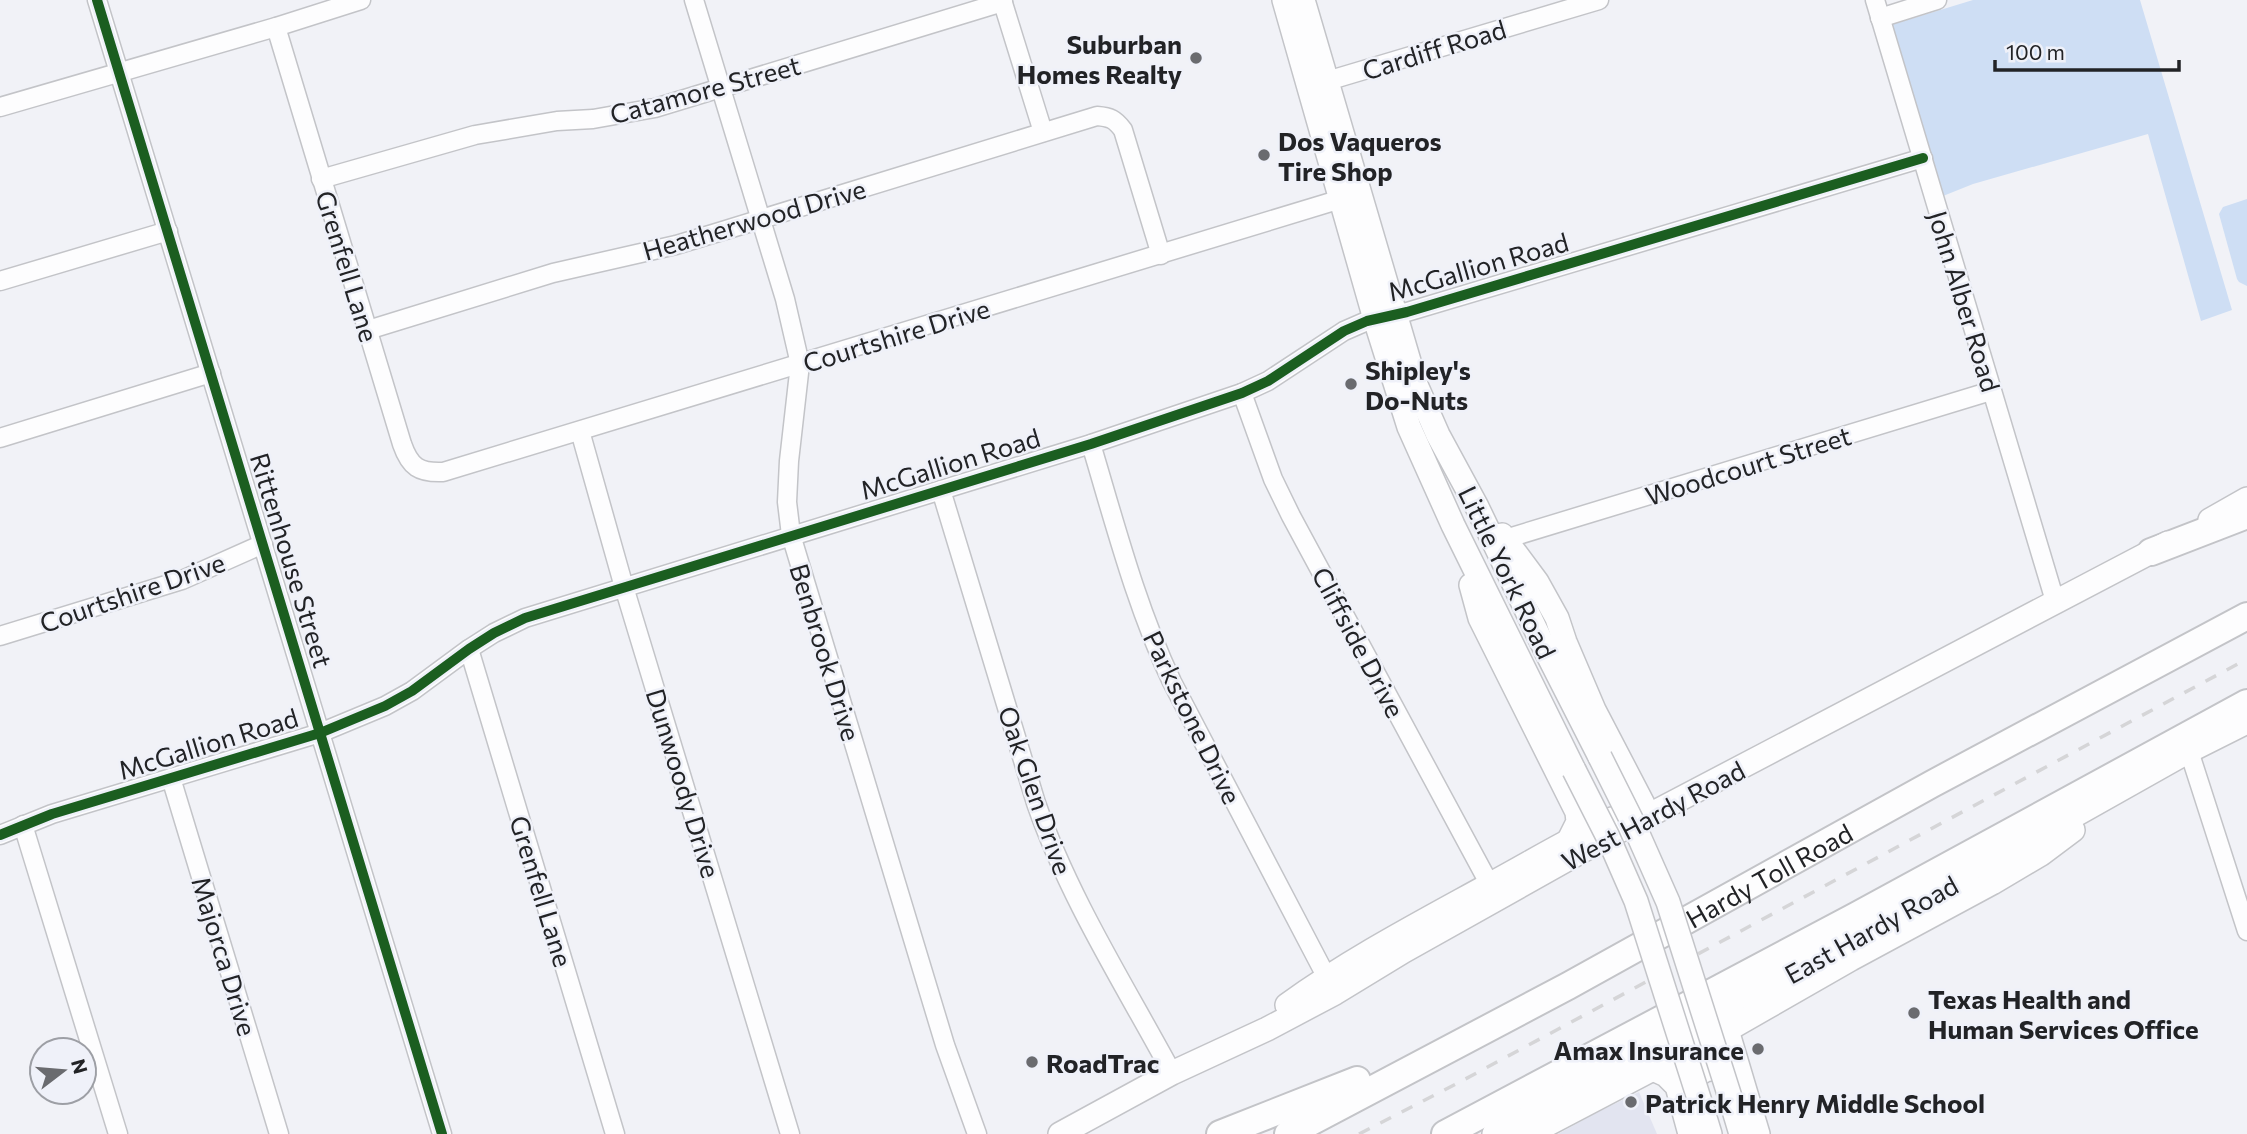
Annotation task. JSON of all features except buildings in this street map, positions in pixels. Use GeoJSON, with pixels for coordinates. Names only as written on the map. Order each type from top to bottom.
{"type":"FeatureCollection","features":[{"type":"Feature","properties":{"kind":"highway"},"geometry":{"type":"LineString","coordinates":[[2151,552],[2247,516]]}},
{"type":"Feature","properties":{"kind":"highway","name":"Hardy Toll Road"},"geometry":{"type":"LineString","coordinates":[[1288,1134],[1511,1016],[1933,784],[2247,616]]}},
{"type":"Feature","properties":{"kind":"highway"},"geometry":{"type":"LineString","coordinates":[[1445,1134],[2247,703]]}},
{"type":"Feature","properties":{"kind":"highway"},"geometry":{"type":"LineString","coordinates":[[1220,1134],[1293,1107],[1511,1016]]}},
{"type":"Feature","properties":{"kind":"main road","name":"Little York Road"},"geometry":{"type":"LineString","coordinates":[[1284,0],[1319,84],[1386,317],[1409,427],[1453,525],[1608,837],[1636,901],[1710,1134]]}},
{"type":"Feature","properties":{"kind":"main road","name":"Little York Road"},"geometry":{"type":"LineString","coordinates":[[1303,0],[1341,199],[1386,317],[1438,435],[1546,651],[1610,758],[1638,813],[1668,902],[1717,1026],[1730,1097],[1741,1134]]}},
{"type":"Feature","properties":{"kind":"main road","name":"West Hardy Road"},"geometry":{"type":"LineString","coordinates":[[1060,1134],[1172,1073],[1267,1029],[1335,993],[1404,951],[1608,837],[1638,813],[1761,758],[2247,499]]}},
{"type":"Feature","properties":{"kind":"main road"},"geometry":{"type":"LineString","coordinates":[[1476,507],[1506,539],[1537,582],[1558,618],[1620,785],[1608,800],[1584,807],[1570,799]]}},
{"type":"Feature","properties":{"kind":"main road"},"geometry":{"type":"LineString","coordinates":[[1453,525],[1480,618],[1577,813],[1578,822],[1570,838]]}},
{"type":"Feature","properties":{"kind":"main road"},"geometry":{"type":"LineString","coordinates":[[1239,1040],[1326,976],[1570,838],[1638,813],[1848,695],[1925,671]]}},
{"type":"Feature","properties":{"kind":"main road","name":"East Hardy Road"},"geometry":{"type":"LineString","coordinates":[[1494,1134],[1679,1037],[1717,1026],[1836,948],[2189,751],[2247,722]]}},
{"type":"Feature","properties":{"kind":"main road"},"geometry":{"type":"LineString","coordinates":[[1529,1134],[1653,1069],[1717,1026],[1851,959],[2002,877],[2041,854],[2086,820],[2189,751]]}},
{"type":"Feature","properties":{"kind":"main road"},"geometry":{"type":"LineString","coordinates":[[1717,1026],[1741,1075],[1758,1134]]}},
{"type":"Feature","properties":{"kind":"main road"},"geometry":{"type":"LineString","coordinates":[[1681,1103],[1687,1082],[1705,1070],[1730,1066],[1741,1075]]}},
{"type":"Feature","properties":{"kind":"main road"},"geometry":{"type":"LineString","coordinates":[[1653,1069],[1666,1075],[1676,1086],[1690,1134]]}},
{"type":"Feature","properties":{"kind":"street","name":"Rittenhouse Street"},"geometry":{"type":"LineString","coordinates":[[97,0],[442,1134]]}},
{"type":"Feature","properties":{"kind":"street"},"geometry":{"type":"LineString","coordinates":[[0,107],[361,0]]}},
{"type":"Feature","properties":{"kind":"street","name":"Benbrook Drive"},"geometry":{"type":"LineString","coordinates":[[694,0],[785,299],[800,364],[789,461],[787,502],[791,535],[945,1045],[976,1134]]}},
{"type":"Feature","properties":{"kind":"street","name":"Cardiff Road"},"geometry":{"type":"LineString","coordinates":[[1319,84],[1599,0]]}},
{"type":"Feature","properties":{"kind":"street","name":"John Alber Road"},"geometry":{"type":"LineString","coordinates":[[1875,0],[2055,601]]}},
{"type":"Feature","properties":{"kind":"street"},"geometry":{"type":"LineString","coordinates":[[1880,18],[1937,0]]}},
{"type":"Feature","properties":{"kind":"street"},"geometry":{"type":"LineString","coordinates":[[1002,1],[1043,132]]}},
{"type":"Feature","properties":{"kind":"street","name":"Catamore Street"},"geometry":{"type":"LineString","coordinates":[[321,179],[475,135],[655,108],[1002,1]]}},
{"type":"Feature","properties":{"kind":"street","name":"Grenfell Lane"},"geometry":{"type":"LineString","coordinates":[[276,27],[407,456],[414,466],[425,472],[451,470]]}},
{"type":"Feature","properties":{"kind":"street","name":"Heatherwood Drive"},"geometry":{"type":"LineString","coordinates":[[368,330],[553,273],[676,244],[1097,116],[1117,121],[1123,130],[1161,255]]}},
{"type":"Feature","properties":{"kind":"street","name":"McGallion Road"},"geometry":{"type":"LineString","coordinates":[[0,835],[52,814],[320,733],[385,706],[412,691],[468,649],[525,618],[1091,444],[1242,393],[1268,381],[1334,336],[1386,317],[1923,158]]}},
{"type":"Feature","properties":{"kind":"street","name":"Courtshire Drive"},"geometry":{"type":"LineString","coordinates":[[451,470],[1341,199]]}},
{"type":"Feature","properties":{"kind":"street"},"geometry":{"type":"LineString","coordinates":[[0,281],[168,231]]}},
{"type":"Feature","properties":{"kind":"street"},"geometry":{"type":"LineString","coordinates":[[0,438],[211,373]]}},
{"type":"Feature","properties":{"kind":"street","name":"Woodcourt Street"},"geometry":{"type":"LineString","coordinates":[[1506,539],[1991,391]]}},
{"type":"Feature","properties":{"kind":"street","name":"Cliffside Drive"},"geometry":{"type":"LineString","coordinates":[[1242,393],[1273,479],[1291,516],[1490,885]]}},
{"type":"Feature","properties":{"kind":"street","name":"Dunwoody Drive"},"geometry":{"type":"LineString","coordinates":[[580,431],[624,587],[790,1134]]}},
{"type":"Feature","properties":{"kind":"street","name":"Parkstone Drive"},"geometry":{"type":"LineString","coordinates":[[1091,444],[1154,645],[1326,976]]}},
{"type":"Feature","properties":{"kind":"street","name":"Oak Glen Drive"},"geometry":{"type":"LineString","coordinates":[[941,490],[1050,843],[1069,884],[1172,1073]]}},
{"type":"Feature","properties":{"kind":"street","name":"Courtshire Drive"},"geometry":{"type":"LineString","coordinates":[[0,636],[182,580],[263,544]]}},
{"type":"Feature","properties":{"kind":"street","name":"Grenfell Lane"},"geometry":{"type":"LineString","coordinates":[[468,649],[615,1134]]}},
{"type":"Feature","properties":{"kind":"street"},"geometry":{"type":"LineString","coordinates":[[2189,751],[2247,932]]}},
{"type":"Feature","properties":{"kind":"street","name":"Majorca Drive"},"geometry":{"type":"LineString","coordinates":[[171,778],[279,1134]]}},
{"type":"Feature","properties":{"kind":"street"},"geometry":{"type":"LineString","coordinates":[[23,825],[118,1134]]}},
{"type":"Feature","properties":{"kind":"shaded area","name":"Patrick Henry Middle School"},"geometry":{"type":"Polygon","coordinates":[[[1639,1092],[1657,1134],[1558,1134],[1596,1113],[1639,1092]]]}},
{"type":"Feature","properties":{"kind":"water"},"geometry":{"type":"Polygon","coordinates":[[[1973,0],[2140,0],[2232,310],[2201,321],[2148,134],[1973,184],[1943,196],[1891,25],[1973,0]]]}},
{"type":"Feature","properties":{"kind":"water"},"geometry":{"type":"Polygon","coordinates":[[[2247,199],[2247,286],[2237,279],[2219,214],[2223,207],[2247,199]]]}},
{"type":"Feature","properties":{"kind":"railway"},"geometry":{"type":"LineString","coordinates":[[1359,1134],[2247,659]]}},
{"type":"Feature","properties":{"kind":"cycle path"},"geometry":{"type":"LineString","coordinates":[[97,0],[442,1134]]}},
{"type":"Feature","properties":{"kind":"cycle path"},"geometry":{"type":"LineString","coordinates":[[0,835],[52,814],[320,733],[385,706],[412,691],[469,649],[525,618],[1091,444],[1242,393],[1268,381],[1344,331],[1367,321],[1407,312],[1923,158]]}},
{"type":"Feature","properties":{"kind":"place","name":"Suburban Homes Realty"},"geometry":{"type":"Point","coordinates":[1196,58]}},
{"type":"Feature","properties":{"kind":"place","name":"Dos Vaqueros Tire Shop"},"geometry":{"type":"Point","coordinates":[1264,155]}},
{"type":"Feature","properties":{"kind":"place","name":"Shipley's Do-Nuts"},"geometry":{"type":"Point","coordinates":[1351,384]}},
{"type":"Feature","properties":{"kind":"place","name":"Texas Health and Human Services Office"},"geometry":{"type":"Point","coordinates":[1914,1013]}},
{"type":"Feature","properties":{"kind":"place","name":"Amax Insurance"},"geometry":{"type":"Point","coordinates":[1758,1049]}},
{"type":"Feature","properties":{"kind":"place","name":"RoadTrac"},"geometry":{"type":"Point","coordinates":[1032,1062]}},
{"type":"Feature","properties":{"kind":"place","name":"Patrick Henry Middle School"},"geometry":{"type":"Point","coordinates":[1631,1102]}}]}
